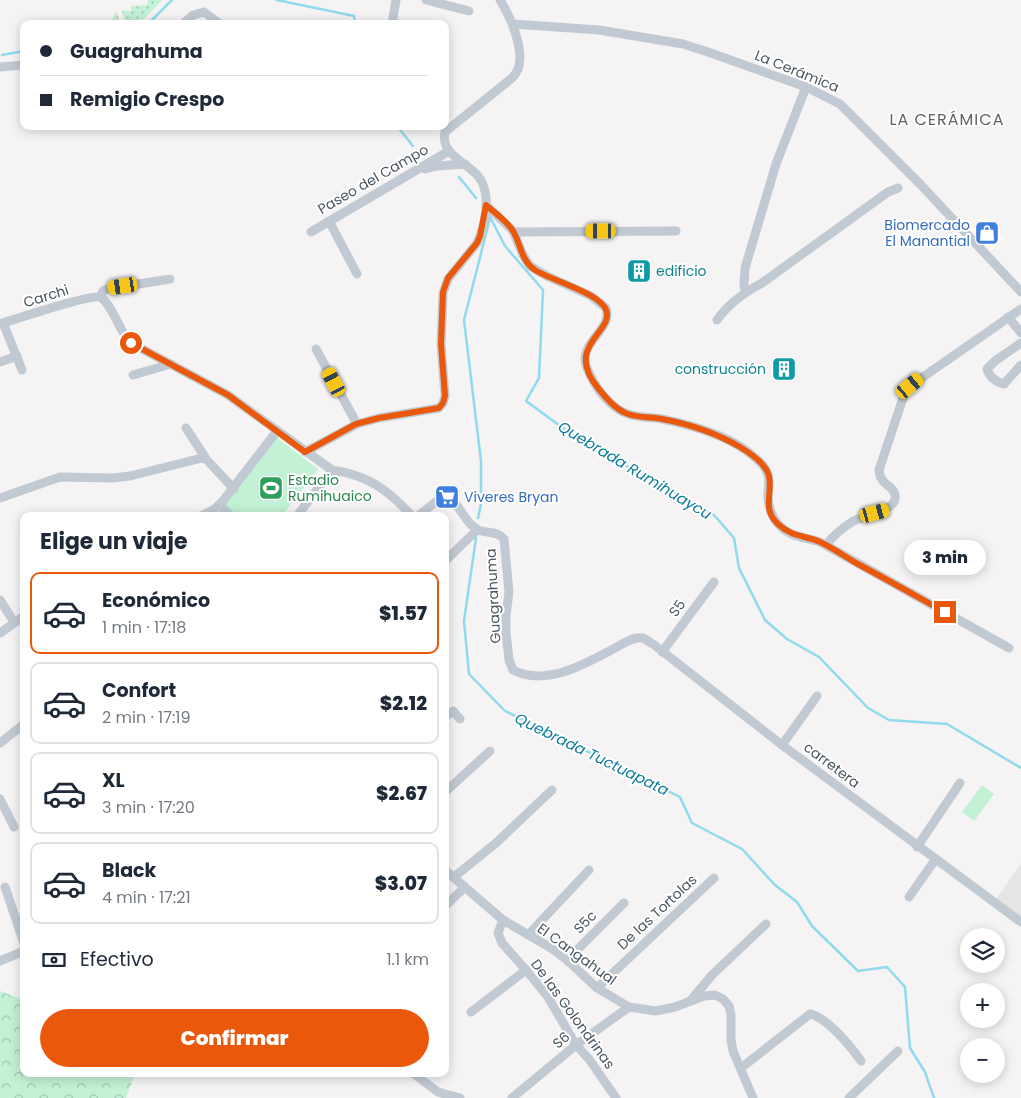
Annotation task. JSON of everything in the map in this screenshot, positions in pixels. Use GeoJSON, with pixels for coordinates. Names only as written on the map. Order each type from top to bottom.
{"type":"FeatureCollection","features":[{"type":"Feature","properties":{"kind":"street"},"geometry":{"type":"LineString","coordinates":[[393,20],[396,0]]}},
{"type":"Feature","properties":{"kind":"street"},"geometry":{"type":"LineString","coordinates":[[426,0],[469,11]]}},
{"type":"Feature","properties":{"kind":"street"},"geometry":{"type":"LineString","coordinates":[[449,129],[512,78],[519,70],[520,60],[513,24],[500,0]]}},
{"type":"Feature","properties":{"kind":"street"},"geometry":{"type":"LineString","coordinates":[[187,20],[193,15],[204,12],[215,20]]}},
{"type":"Feature","properties":{"kind":"street","name":"La Cerámica"},"geometry":{"type":"LineString","coordinates":[[513,24],[599,30],[683,44],[806,87],[840,104],[920,184],[1021,292]]}},
{"type":"Feature","properties":{"kind":"street"},"geometry":{"type":"LineString","coordinates":[[0,67],[20,65]]}},
{"type":"Feature","properties":{"kind":"street"},"geometry":{"type":"LineString","coordinates":[[746,292],[744,286],[745,268],[776,164],[806,87]]}},
{"type":"Feature","properties":{"kind":"street"},"geometry":{"type":"LineString","coordinates":[[305,452],[356,424],[379,418],[439,408],[443,403],[445,396],[441,344],[443,292],[448,278],[477,243],[486,205],[483,184],[478,176],[444,145],[443,140],[447,130]]}},
{"type":"Feature","properties":{"kind":"street","name":"Paseo del Campo"},"geometry":{"type":"LineString","coordinates":[[311,232],[449,151]]}},
{"type":"Feature","properties":{"kind":"street"},"geometry":{"type":"LineString","coordinates":[[416,171],[437,166],[465,164]]}},
{"type":"Feature","properties":{"kind":"street"},"geometry":{"type":"LineString","coordinates":[[717,320],[726,307],[746,292],[762,283],[888,192],[898,188]]}},
{"type":"Feature","properties":{"kind":"street"},"geometry":{"type":"LineString","coordinates":[[486,205],[513,231],[530,266],[591,296],[606,308],[607,316],[605,322],[589,346],[585,360],[596,386],[615,407],[628,414],[695,427],[741,447],[766,469],[769,481],[768,506],[777,523],[793,535],[813,539],[826,545],[1009,648]]}},
{"type":"Feature","properties":{"kind":"street"},"geometry":{"type":"LineString","coordinates":[[329,221],[357,274]]}},
{"type":"Feature","properties":{"kind":"street"},"geometry":{"type":"LineString","coordinates":[[513,231],[676,231]]}},
{"type":"Feature","properties":{"kind":"street","name":"Carchi"},"geometry":{"type":"LineString","coordinates":[[2,324],[80,300],[96,296],[100,297],[103,291],[107,289],[170,279]]}},
{"type":"Feature","properties":{"kind":"street"},"geometry":{"type":"LineString","coordinates":[[100,297],[106,302],[126,338],[131,343],[228,395],[332,470],[350,472],[376,484],[408,512]]}},
{"type":"Feature","properties":{"kind":"street"},"geometry":{"type":"LineString","coordinates":[[826,545],[851,522],[886,510],[894,502],[896,496],[894,491],[882,481],[879,470],[904,395],[910,386],[1021,309]]}},
{"type":"Feature","properties":{"kind":"street"},"geometry":{"type":"LineString","coordinates":[[1008,317],[1021,333]]}},
{"type":"Feature","properties":{"kind":"street"},"geometry":{"type":"LineString","coordinates":[[2,324],[22,370]]}},
{"type":"Feature","properties":{"kind":"street"},"geometry":{"type":"LineString","coordinates":[[1021,343],[987,369],[990,376],[997,382],[1004,384],[1021,365]]}},
{"type":"Feature","properties":{"kind":"street"},"geometry":{"type":"LineString","coordinates":[[316,349],[356,424]]}},
{"type":"Feature","properties":{"kind":"street"},"geometry":{"type":"LineString","coordinates":[[0,362],[17,356]]}},
{"type":"Feature","properties":{"kind":"street"},"geometry":{"type":"LineString","coordinates":[[133,376],[171,364]]}},
{"type":"Feature","properties":{"kind":"street"},"geometry":{"type":"LineString","coordinates":[[186,428],[196,441],[205,457],[203,458]]}},
{"type":"Feature","properties":{"kind":"street"},"geometry":{"type":"LineString","coordinates":[[208,512],[219,505],[234,490],[277,431]]}},
{"type":"Feature","properties":{"kind":"street"},"geometry":{"type":"LineString","coordinates":[[0,498],[60,478],[113,478],[130,476],[196,458],[206,460],[234,490]]}},
{"type":"Feature","properties":{"kind":"street"},"geometry":{"type":"LineString","coordinates":[[302,512],[332,470]]}},
{"type":"Feature","properties":{"kind":"street","name":"Guagrahuma"},"geometry":{"type":"LineString","coordinates":[[423,512],[437,501],[446,497],[457,505],[465,519],[476,530],[495,533],[504,539],[509,592],[506,632],[509,660],[513,670],[521,674],[548,676],[585,663],[625,642]]}},
{"type":"Feature","properties":{"kind":"street"},"geometry":{"type":"LineString","coordinates":[[219,505],[226,512]]}},
{"type":"Feature","properties":{"kind":"street"},"geometry":{"type":"LineString","coordinates":[[449,558],[476,530]]}},
{"type":"Feature","properties":{"kind":"street","name":"S5"},"geometry":{"type":"LineString","coordinates":[[662,652],[714,582]]}},
{"type":"Feature","properties":{"kind":"street"},"geometry":{"type":"LineString","coordinates":[[0,600],[14,622]]}},
{"type":"Feature","properties":{"kind":"street"},"geometry":{"type":"LineString","coordinates":[[0,633],[20,618]]}},
{"type":"Feature","properties":{"kind":"street","name":"carretera"},"geometry":{"type":"LineString","coordinates":[[625,642],[643,638],[935,860],[1021,922]]}},
{"type":"Feature","properties":{"kind":"street"},"geometry":{"type":"LineString","coordinates":[[782,745],[817,696]]}},
{"type":"Feature","properties":{"kind":"street"},"geometry":{"type":"LineString","coordinates":[[449,714],[453,711],[460,719]]}},
{"type":"Feature","properties":{"kind":"street"},"geometry":{"type":"LineString","coordinates":[[0,742],[20,727]]}},
{"type":"Feature","properties":{"kind":"street"},"geometry":{"type":"LineString","coordinates":[[449,788],[490,751]]}},
{"type":"Feature","properties":{"kind":"street"},"geometry":{"type":"LineString","coordinates":[[917,846],[960,783]]}},
{"type":"Feature","properties":{"kind":"street"},"geometry":{"type":"LineString","coordinates":[[454,877],[496,843],[552,790]]}},
{"type":"Feature","properties":{"kind":"street"},"geometry":{"type":"LineString","coordinates":[[0,798],[14,827]]}},
{"type":"Feature","properties":{"kind":"street"},"geometry":{"type":"LineString","coordinates":[[909,897],[935,860]]}},
{"type":"Feature","properties":{"kind":"street"},"geometry":{"type":"LineString","coordinates":[[528,935],[589,870]]}},
{"type":"Feature","properties":{"kind":"street","name":"El Cangahual"},"geometry":{"type":"LineString","coordinates":[[449,873],[503,920],[551,948],[597,988],[629,1007],[656,1011],[675,1007],[692,999],[715,995],[723,999],[729,1006],[731,1015],[733,1051],[751,1097]]}},
{"type":"Feature","properties":{"kind":"street","name":"De las Tortolas"},"geometry":{"type":"LineString","coordinates":[[597,988],[714,878]]}},
{"type":"Feature","properties":{"kind":"street"},"geometry":{"type":"LineString","coordinates":[[5,887],[20,931]]}},
{"type":"Feature","properties":{"kind":"street"},"geometry":{"type":"LineString","coordinates":[[449,902],[465,887]]}},
{"type":"Feature","properties":{"kind":"street","name":"S5c"},"geometry":{"type":"LineString","coordinates":[[567,960],[624,903]]}},
{"type":"Feature","properties":{"kind":"street","name":"De las Golondrinas"},"geometry":{"type":"LineString","coordinates":[[503,920],[498,933],[502,943],[548,997],[576,1045],[589,1059],[616,1098]]}},
{"type":"Feature","properties":{"kind":"street"},"geometry":{"type":"LineString","coordinates":[[692,999],[712,975],[766,924]]}},
{"type":"Feature","properties":{"kind":"street"},"geometry":{"type":"LineString","coordinates":[[0,960],[20,952]]}},
{"type":"Feature","properties":{"kind":"street"},"geometry":{"type":"LineString","coordinates":[[471,1012],[526,970]]}},
{"type":"Feature","properties":{"kind":"street","name":"S6"},"geometry":{"type":"LineString","coordinates":[[512,1098],[576,1045],[629,1007]]}},
{"type":"Feature","properties":{"kind":"street"},"geometry":{"type":"LineString","coordinates":[[741,1068],[810,1014],[818,1017],[842,1037],[861,1061]]}},
{"type":"Feature","properties":{"kind":"street"},"geometry":{"type":"LineString","coordinates":[[849,1098],[898,1051]]}},
{"type":"Feature","properties":{"kind":"street"},"geometry":{"type":"LineString","coordinates":[[418,1077],[438,1092],[460,1098]]}},
{"type":"Feature","properties":{"kind":"shaded area","name":"Biomercado El Manantial"},"geometry":{"type":"Polygon","coordinates":[[[983,216],[1005,238],[991,252],[970,229],[983,216]]]}},
{"type":"Feature","properties":{"kind":"shaded area"},"geometry":{"type":"Polygon","coordinates":[[[1021,863],[1021,919],[996,900],[1021,863]]]}},
{"type":"Feature","properties":{"kind":"green space"},"geometry":{"type":"Polygon","coordinates":[[[148,0],[162,0],[143,20],[124,20],[122,10],[131,11],[131,6],[147,5],[148,0]]]}},
{"type":"Feature","properties":{"kind":"green space"},"geometry":{"type":"Polygon","coordinates":[[[117,11],[119,20],[111,20],[117,11]]]}},
{"type":"Feature","properties":{"kind":"green space","name":"Estadio Rumihuaico"},"geometry":{"type":"Polygon","coordinates":[[[276,437],[318,469],[285,512],[232,512],[224,506],[276,437]]]}},
{"type":"Feature","properties":{"kind":"green space"},"geometry":{"type":"Polygon","coordinates":[[[982,785],[994,794],[974,821],[962,812],[982,785]]]}},
{"type":"Feature","properties":{"kind":"green space"},"geometry":{"type":"Polygon","coordinates":[[[0,991],[20,998],[20,1077],[134,1077],[126,1098],[0,1098],[0,991]]]}},
{"type":"Feature","properties":{"kind":"waterway","name":"Quebrada Rumihuaycu"},"geometry":{"type":"LineString","coordinates":[[152,20],[172,0]]}},
{"type":"Feature","properties":{"kind":"waterway","name":"Quebrada Rumihuaycu"},"geometry":{"type":"LineString","coordinates":[[277,0],[354,16],[354,20]]}},
{"type":"Feature","properties":{"kind":"waterway","name":"Quebrada Rumihuaycu"},"geometry":{"type":"LineString","coordinates":[[2,55],[20,52]]}},
{"type":"Feature","properties":{"kind":"waterway","name":"Quebrada Rumihuaycu"},"geometry":{"type":"LineString","coordinates":[[400,130],[413,146]]}},
{"type":"Feature","properties":{"kind":"waterway","name":"Quebrada Rumihuaycu"},"geometry":{"type":"LineString","coordinates":[[459,177],[476,198]]}},
{"type":"Feature","properties":{"kind":"waterway","name":"Quebrada Rumihuaycu"},"geometry":{"type":"LineString","coordinates":[[489,215],[505,246],[543,290],[539,378],[526,401],[578,439],[714,515],[734,538],[739,568],[765,620],[787,639],[819,657],[868,708],[889,720],[947,724],[1021,768]]}},
{"type":"Feature","properties":{"kind":"waterway","name":"Quebrada Tuctuapata"},"geometry":{"type":"LineString","coordinates":[[478,518],[481,504],[481,461],[464,320],[490,218]]}},
{"type":"Feature","properties":{"kind":"waterway","name":"Quebrada Tuctuapata"},"geometry":{"type":"LineString","coordinates":[[476,538],[464,621],[469,674],[505,711],[680,797],[692,823],[742,849],[775,885],[797,902],[812,926],[858,971],[887,967],[905,987],[910,1048],[925,1072],[934,1098]]}},
{"type":"Feature","properties":{"kind":"place","name":"Biomercado El Manantial"},"geometry":{"type":"Point","coordinates":[987,233]}},
{"type":"Feature","properties":{"kind":"place","name":"edificio"},"geometry":{"type":"Point","coordinates":[639,271]}},
{"type":"Feature","properties":{"kind":"place","name":"construcción"},"geometry":{"type":"Point","coordinates":[784,369]}},
{"type":"Feature","properties":{"kind":"place","name":"Estadio Rumihuaico"},"geometry":{"type":"Point","coordinates":[271,488]}},
{"type":"Feature","properties":{"kind":"place","name":"Viveres Bryan"},"geometry":{"type":"Point","coordinates":[447,497]}},
{"type":"Feature","properties":{"kind":"district","name":"LA CERÁMICA"},"geometry":{"type":"Point","coordinates":[947,119]}},
{"type":"Feature","properties":{"kind":"route"},"geometry":{"type":"LineString","coordinates":[[131,343],[228,395],[305,452],[356,424],[379,418],[439,408],[445,396],[441,344],[443,292],[448,278],[477,243],[486,205],[513,231],[530,266],[536,271],[591,296],[606,308],[607,316],[605,322],[589,346],[585,360],[596,386],[615,407],[628,414],[695,427],[741,447],[766,469],[769,481],[768,506],[777,523],[793,535],[820,542],[945,612]]}}]}
